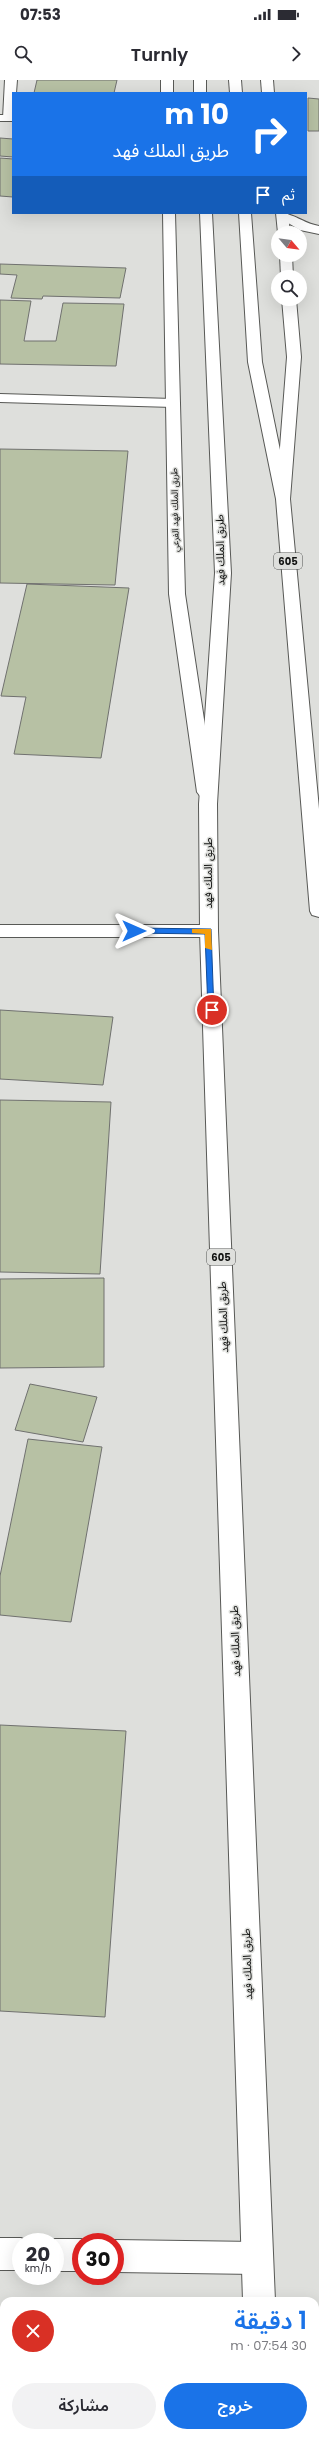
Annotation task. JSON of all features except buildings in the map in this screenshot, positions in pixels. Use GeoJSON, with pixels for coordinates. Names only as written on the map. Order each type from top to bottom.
{"type":"FeatureCollection","features":[{"type":"Feature","properties":{"kind":"main road"},"geometry":{"type":"LineString","coordinates":[[7,118],[11,80]]}},
{"type":"Feature","properties":{"kind":"main road"},"geometry":{"type":"LineString","coordinates":[[167,80],[167,92]]}},
{"type":"Feature","properties":{"kind":"main road"},"geometry":{"type":"LineString","coordinates":[[200,80],[200,92]]}},
{"type":"Feature","properties":{"kind":"main road"},"geometry":{"type":"LineString","coordinates":[[235,80],[236,92]]}},
{"type":"Feature","properties":{"kind":"main road"},"geometry":{"type":"LineString","coordinates":[[267,80],[268,92]]}},
{"type":"Feature","properties":{"kind":"main road","name":"طريق الملك فهد الفرعي"},"geometry":{"type":"LineString","coordinates":[[169,214],[177,594],[208,804]]}},
{"type":"Feature","properties":{"kind":"main road","name":"طريق الملك فهد"},"geometry":{"type":"LineString","coordinates":[[206,214],[222,573],[208,804],[209,931],[259,2297]]}},
{"type":"Feature","properties":{"kind":"main road","name":"605"},"geometry":{"type":"LineString","coordinates":[[245,214],[255,362],[283,500],[319,911]]}},
{"type":"Feature","properties":{"kind":"main road"},"geometry":{"type":"LineString","coordinates":[[282,214],[304,227],[319,230]]}},
{"type":"Feature","properties":{"kind":"main road"},"geometry":{"type":"LineString","coordinates":[[282,214],[283,226]]}},
{"type":"Feature","properties":{"kind":"main road"},"geometry":{"type":"LineString","coordinates":[[283,500],[294,357],[290,306]]}},
{"type":"Feature","properties":{"kind":"main road"},"geometry":{"type":"LineString","coordinates":[[0,398],[173,403]]}},
{"type":"Feature","properties":{"kind":"main road"},"geometry":{"type":"LineString","coordinates":[[0,931],[209,931]]}},
{"type":"Feature","properties":{"kind":"main road"},"geometry":{"type":"LineString","coordinates":[[0,2254],[12,2254]]}},
{"type":"Feature","properties":{"kind":"main road"},"geometry":{"type":"LineString","coordinates":[[124,2256],[257,2258]]}},
{"type":"Feature","properties":{"kind":"slow traffic"},"geometry":{"type":"LineString","coordinates":[[195,931],[209,931],[209,948]]}},
{"type":"Feature","properties":{"kind":"route"},"geometry":{"type":"LineString","coordinates":[[134,931],[209,931],[212,1010]]}}]}
